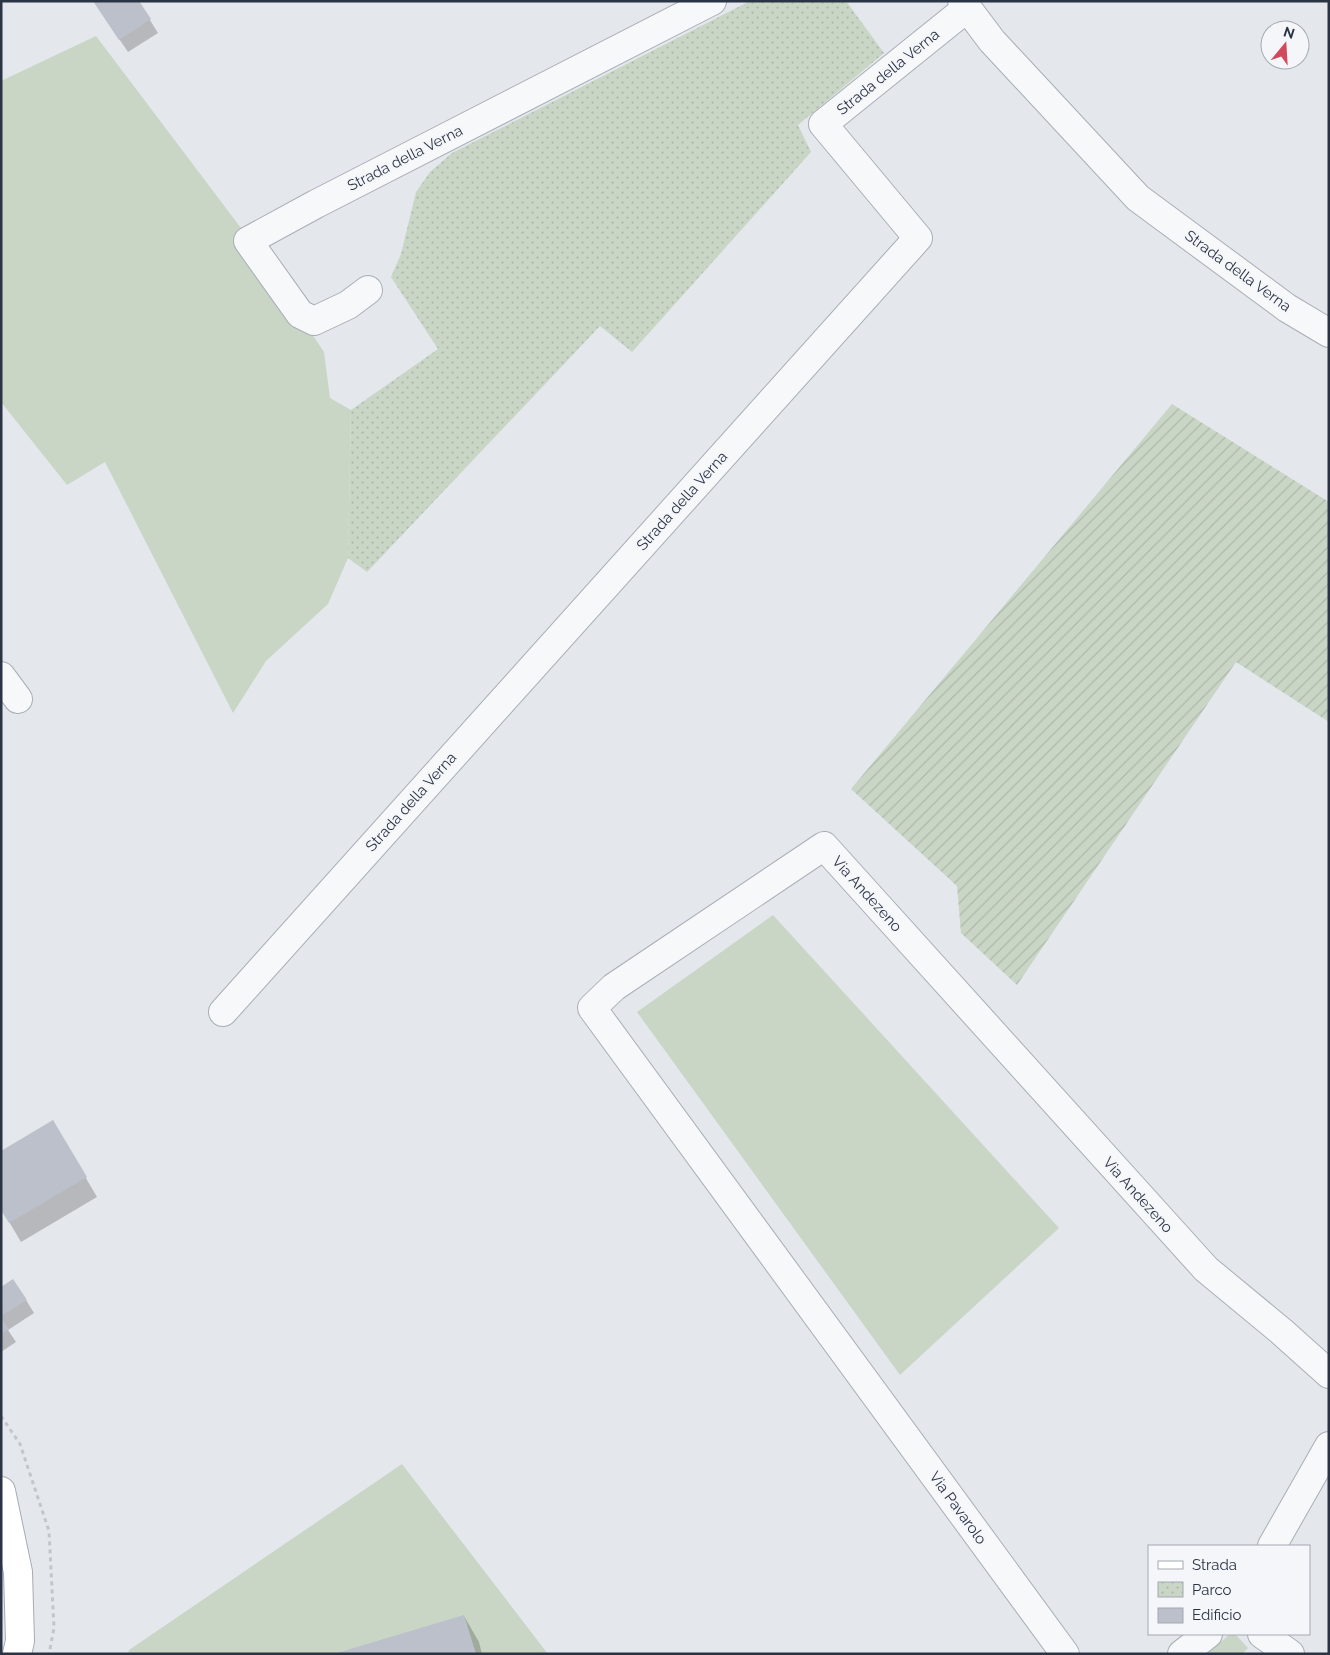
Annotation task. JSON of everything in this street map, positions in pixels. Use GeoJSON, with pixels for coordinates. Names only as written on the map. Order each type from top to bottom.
{"type":"FeatureCollection","features":[{"type":"Feature","properties":{"kind":"main road"},"geometry":{"type":"LineString","coordinates":[[1,1491],[18,1572],[20,1641],[17,1654]]}},
{"type":"Feature","properties":{"kind":"street","name":"Strada della Verna"},"geometry":{"type":"LineString","coordinates":[[368,290],[348,305],[314,321],[300,314],[248,241],[316,204],[712,1]]}},
{"type":"Feature","properties":{"kind":"street","name":"Strada della Verna"},"geometry":{"type":"LineString","coordinates":[[223,1012],[918,238],[823,124],[964,5],[992,41],[1138,198],[1287,308],[1329,333]]}},
{"type":"Feature","properties":{"kind":"street"},"geometry":{"type":"LineString","coordinates":[[1,676],[18,699]]}},
{"type":"Feature","properties":{"kind":"street","name":"Via Andezeno"},"geometry":{"type":"LineString","coordinates":[[851,1363],[592,1008],[614,987],[824,846],[1206,1269],[1281,1331],[1329,1374]]}},
{"type":"Feature","properties":{"kind":"street","name":"Via Pavarolo"},"geometry":{"type":"LineString","coordinates":[[851,1363],[1065,1654]]}},
{"type":"Feature","properties":{"kind":"street"},"geometry":{"type":"LineString","coordinates":[[1273,1545],[1329,1446]]}},
{"type":"Feature","properties":{"kind":"street"},"geometry":{"type":"LineString","coordinates":[[1182,1654],[1207,1635]]}},
{"type":"Feature","properties":{"kind":"street"},"geometry":{"type":"LineString","coordinates":[[1263,1635],[1290,1654]]}},
{"type":"Feature","properties":{"kind":"green space"},"geometry":{"type":"Polygon","coordinates":[[[750,1],[846,1],[884,53],[798,125],[811,152],[632,352],[600,326],[367,572],[348,558],[351,410],[438,349],[391,277],[401,254],[416,192],[430,172],[452,153],[750,1]]]}},
{"type":"Feature","properties":{"kind":"green space"},"geometry":{"type":"Polygon","coordinates":[[[96,36],[244,232],[324,352],[330,398],[351,410],[348,558],[328,604],[266,661],[233,713],[105,462],[67,485],[1,402],[1,81],[96,36]]]}},
{"type":"Feature","properties":{"kind":"green space"},"geometry":{"type":"Polygon","coordinates":[[[1172,404],[1329,502],[1329,722],[1236,662],[1017,985],[961,933],[957,886],[851,789],[1172,404]]]}},
{"type":"Feature","properties":{"kind":"green space"},"geometry":{"type":"Polygon","coordinates":[[[773,915],[1059,1228],[900,1375],[637,1012],[773,915]]]}},
{"type":"Feature","properties":{"kind":"green space"},"geometry":{"type":"Polygon","coordinates":[[[402,1464],[548,1654],[128,1654],[129,1650],[402,1464]]]}},
{"type":"Feature","properties":{"kind":"green space"},"geometry":{"type":"Polygon","coordinates":[[[1229,1635],[1236,1635],[1248,1648],[1242,1654],[1207,1654],[1229,1635]]]}},
{"type":"Feature","properties":{"kind":"building"},"geometry":{"type":"Polygon","coordinates":[[[93,1],[139,1],[151,19],[119,40],[93,1]]]}},
{"type":"Feature","properties":{"kind":"building"},"geometry":{"type":"Polygon","coordinates":[[[53,1120],[87,1177],[9,1223],[1,1210],[1,1151],[53,1120]]]}},
{"type":"Feature","properties":{"kind":"building"},"geometry":{"type":"Polygon","coordinates":[[[13,1279],[27,1300],[1,1316],[1,1287],[13,1279]]]}},
{"type":"Feature","properties":{"kind":"building"},"geometry":{"type":"Polygon","coordinates":[[[1,1317],[9,1329],[1,1334],[1,1317]]]}},
{"type":"Feature","properties":{"kind":"building"},"geometry":{"type":"Polygon","coordinates":[[[464,1615],[476,1654],[337,1654],[337,1653],[464,1615]]]}}]}
